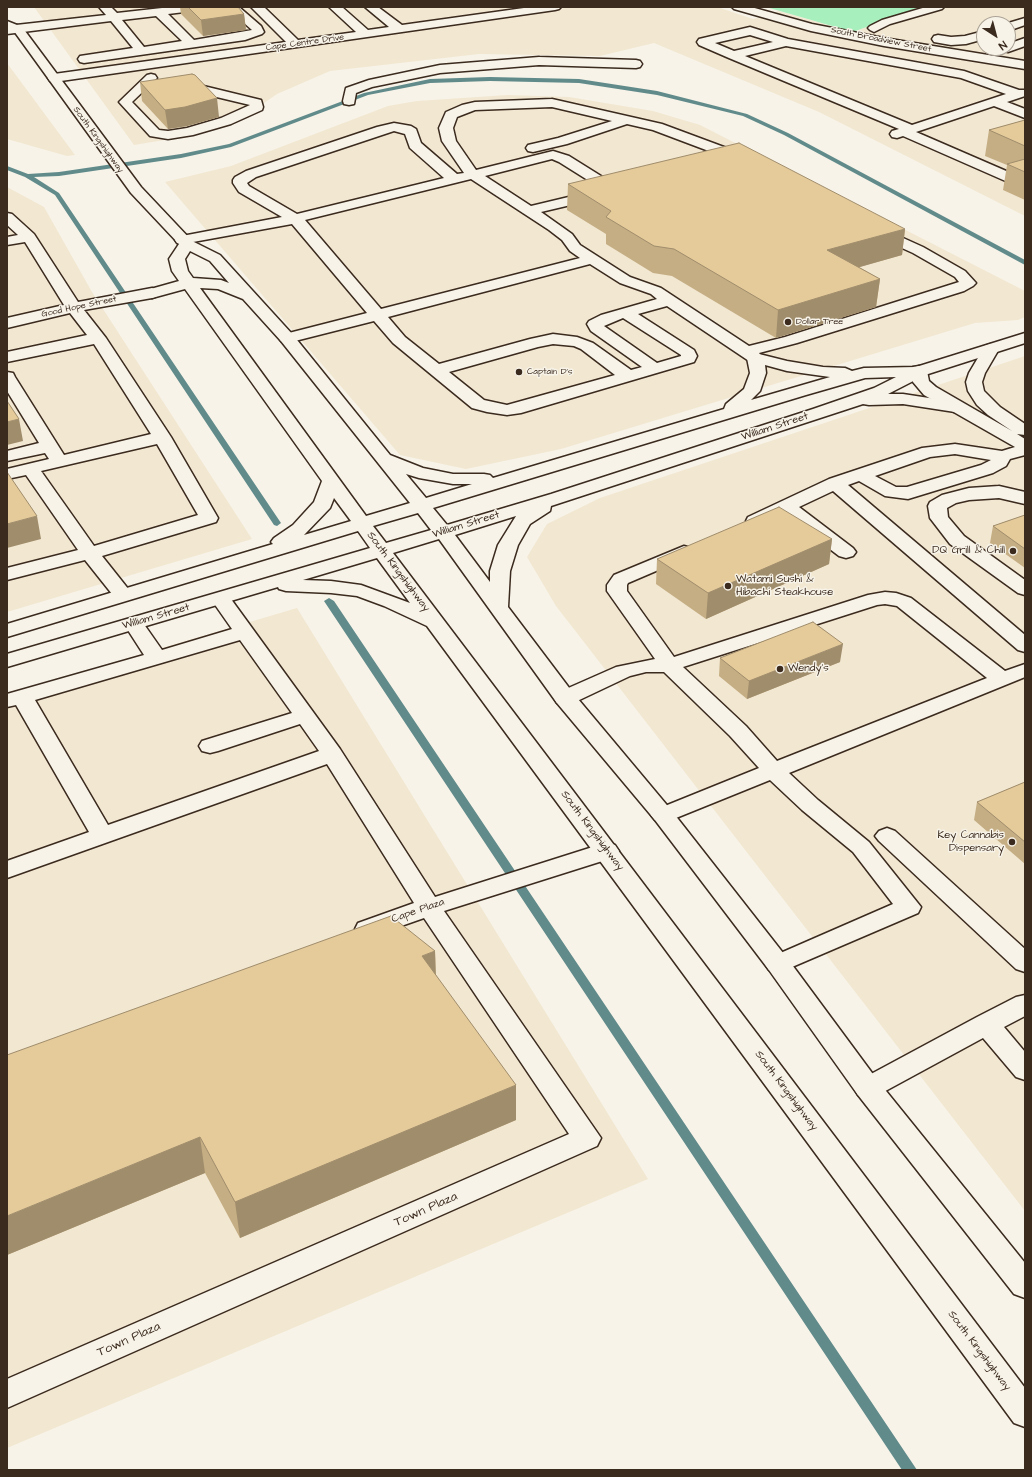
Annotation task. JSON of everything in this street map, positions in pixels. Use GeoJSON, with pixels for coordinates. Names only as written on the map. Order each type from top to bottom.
{"type":"FeatureCollection","features":[{"type":"Feature","properties":{"kind":"main road"},"geometry":{"type":"LineString","coordinates":[[105,7],[140,50]]}},
{"type":"Feature","properties":{"kind":"main road"},"geometry":{"type":"LineString","coordinates":[[11,28],[202,7]]}},
{"type":"Feature","properties":{"kind":"main road"},"geometry":{"type":"LineString","coordinates":[[74,61],[140,50],[245,36],[258,32],[257,28],[232,7]]}},
{"type":"Feature","properties":{"kind":"main road"},"geometry":{"type":"LineString","coordinates":[[257,7],[296,44]]}},
{"type":"Feature","properties":{"kind":"main road"},"geometry":{"type":"LineString","coordinates":[[335,7],[366,34]]}},
{"type":"Feature","properties":{"kind":"main road"},"geometry":{"type":"LineString","coordinates":[[371,7],[399,29]]}},
{"type":"Feature","properties":{"kind":"main road","name":"Cape Centre Drive"},"geometry":{"type":"LineString","coordinates":[[54,78],[555,7]]}},
{"type":"Feature","properties":{"kind":"main road","name":"South Broadview Street"},"geometry":{"type":"LineString","coordinates":[[738,7],[860,37],[1025,66]]}},
{"type":"Feature","properties":{"kind":"main road"},"geometry":{"type":"LineString","coordinates":[[860,37],[886,22],[938,7]]}},
{"type":"Feature","properties":{"kind":"main road"},"geometry":{"type":"LineString","coordinates":[[159,12],[190,43]]}},
{"type":"Feature","properties":{"kind":"main road"},"geometry":{"type":"LineString","coordinates":[[11,28],[17,16]]}},
{"type":"Feature","properties":{"kind":"main road"},"geometry":{"type":"LineString","coordinates":[[338,24],[353,22]]}},
{"type":"Feature","properties":{"kind":"main road","name":"South Kingshighway"},"geometry":{"type":"LineString","coordinates":[[11,28],[44,65],[136,190],[184,242],[215,258],[287,338],[384,458],[443,532],[565,698],[663,815],[778,964],[868,1088],[1025,1285]]}},
{"type":"Feature","properties":{"kind":"main road"},"geometry":{"type":"LineString","coordinates":[[874,28],[951,41],[966,40],[976,37]]}},
{"type":"Feature","properties":{"kind":"main road"},"geometry":{"type":"LineString","coordinates":[[733,55],[792,43],[823,29]]}},
{"type":"Feature","properties":{"kind":"main road"},"geometry":{"type":"LineString","coordinates":[[283,32],[299,30]]}},
{"type":"Feature","properties":{"kind":"main road"},"geometry":{"type":"LineString","coordinates":[[1015,180],[703,42],[750,31],[792,43],[964,75],[1021,93]]}},
{"type":"Feature","properties":{"kind":"main road"},"geometry":{"type":"LineString","coordinates":[[349,100],[350,91],[369,84],[427,70],[539,61],[580,61],[636,64]]}},
{"type":"Feature","properties":{"kind":"main road"},"geometry":{"type":"LineString","coordinates":[[44,65],[59,63]]}},
{"type":"Feature","properties":{"kind":"main road"},"geometry":{"type":"LineString","coordinates":[[140,66],[151,78],[256,103],[257,107],[226,121],[188,132],[168,135],[155,133],[126,102],[151,78]]}},
{"type":"Feature","properties":{"kind":"main road"},"geometry":{"type":"LineString","coordinates":[[904,132],[1021,93]]}},
{"type":"Feature","properties":{"kind":"main road"},"geometry":{"type":"LineString","coordinates":[[995,102],[1025,114]]}},
{"type":"Feature","properties":{"kind":"main road"},"geometry":{"type":"LineString","coordinates":[[752,169],[727,152],[678,134],[657,127],[626,121],[565,105],[475,106],[450,115],[446,128],[449,141],[472,174],[568,237],[575,248],[625,280],[656,292],[670,300],[750,355],[787,366],[823,372],[864,373]]}},
{"type":"Feature","properties":{"kind":"main road"},"geometry":{"type":"LineString","coordinates":[[463,162],[562,142],[626,121]]}},
{"type":"Feature","properties":{"kind":"main road"},"geometry":{"type":"LineString","coordinates":[[454,179],[414,145],[411,132],[406,129],[394,127],[266,169],[240,180],[244,189],[295,218],[399,340],[478,404],[507,410],[629,377],[688,359],[689,356],[626,312]]}},
{"type":"Feature","properties":{"kind":"main road"},"geometry":{"type":"LineString","coordinates":[[184,242],[295,218],[553,155],[564,159],[612,189],[608,192],[529,211]]}},
{"type":"Feature","properties":{"kind":"main road"},"geometry":{"type":"LineString","coordinates":[[7,217],[29,237],[74,308],[98,338],[162,437],[209,518],[90,553],[7,574]]}},
{"type":"Feature","properties":{"kind":"main road"},"geometry":{"type":"LineString","coordinates":[[750,355],[791,340],[959,288],[968,283],[960,274],[918,250],[860,223]]}},
{"type":"Feature","properties":{"kind":"main road"},"geometry":{"type":"LineString","coordinates":[[7,241],[29,237]]}},
{"type":"Feature","properties":{"kind":"main road","name":"South Kingshighway"},"geometry":{"type":"LineString","coordinates":[[184,242],[178,259],[180,271],[188,283],[331,482],[1025,1413]]}},
{"type":"Feature","properties":{"kind":"main road"},"geometry":{"type":"LineString","coordinates":[[287,338],[592,259]]}},
{"type":"Feature","properties":{"kind":"main road"},"geometry":{"type":"LineString","coordinates":[[152,293],[188,283],[221,285],[250,296]]}},
{"type":"Feature","properties":{"kind":"main road"},"geometry":{"type":"LineString","coordinates":[[152,293],[170,294],[202,302]]}},
{"type":"Feature","properties":{"kind":"main road","name":"Good Hope Street"},"geometry":{"type":"LineString","coordinates":[[7,323],[95,303],[152,293]]}},
{"type":"Feature","properties":{"kind":"main road"},"geometry":{"type":"LineString","coordinates":[[655,369],[597,328],[596,324],[600,321],[626,312],[670,300]]}},
{"type":"Feature","properties":{"kind":"main road"},"geometry":{"type":"LineString","coordinates":[[7,357],[98,338]]}},
{"type":"Feature","properties":{"kind":"main road","name":"William Street"},"geometry":{"type":"LineString","coordinates":[[7,661],[558,498],[819,413],[880,392],[919,371],[1025,338]]}},
{"type":"Feature","properties":{"kind":"main road"},"geometry":{"type":"LineString","coordinates":[[437,370],[536,342],[559,340],[577,342],[587,346],[629,377]]}},
{"type":"Feature","properties":{"kind":"main road"},"geometry":{"type":"LineString","coordinates":[[991,348],[977,372],[974,382],[976,391],[983,401],[994,411],[1025,432]]}},
{"type":"Feature","properties":{"kind":"main road"},"geometry":{"type":"LineString","coordinates":[[728,412],[752,391],[758,373],[750,355]]}},
{"type":"Feature","properties":{"kind":"main road"},"geometry":{"type":"LineString","coordinates":[[919,371],[921,382],[930,392],[1025,446]]}},
{"type":"Feature","properties":{"kind":"main road","name":"William Street"},"geometry":{"type":"LineString","coordinates":[[7,630],[507,478],[864,373],[919,371]]}},
{"type":"Feature","properties":{"kind":"main road"},"geometry":{"type":"LineString","coordinates":[[7,377],[59,461]]}},
{"type":"Feature","properties":{"kind":"main road"},"geometry":{"type":"LineString","coordinates":[[856,400],[903,399],[955,407]]}},
{"type":"Feature","properties":{"kind":"main road"},"geometry":{"type":"LineString","coordinates":[[7,474],[162,437]]}},
{"type":"Feature","properties":{"kind":"main road"},"geometry":{"type":"LineString","coordinates":[[7,456],[50,446]]}},
{"type":"Feature","properties":{"kind":"main road"},"geometry":{"type":"LineString","coordinates":[[737,529],[788,507],[835,483],[858,474],[928,452],[944,449],[955,449],[1002,456],[1025,450]]}},
{"type":"Feature","properties":{"kind":"main road"},"geometry":{"type":"LineString","coordinates":[[858,474],[892,492],[908,493],[987,470],[1000,462],[1002,456]]}},
{"type":"Feature","properties":{"kind":"main road"},"geometry":{"type":"LineString","coordinates":[[384,458],[419,473],[453,479],[507,478]]}},
{"type":"Feature","properties":{"kind":"main road"},"geometry":{"type":"LineString","coordinates":[[30,468],[90,553],[123,595]]}},
{"type":"Feature","properties":{"kind":"main road"},"geometry":{"type":"LineString","coordinates":[[265,552],[300,529],[323,504],[331,482]]}},
{"type":"Feature","properties":{"kind":"main road"},"geometry":{"type":"LineString","coordinates":[[835,483],[1025,646]]}},
{"type":"Feature","properties":{"kind":"main road"},"geometry":{"type":"LineString","coordinates":[[1025,498],[999,492],[969,494],[949,499],[936,506],[939,518],[957,540],[1025,589]]}},
{"type":"Feature","properties":{"kind":"main road"},"geometry":{"type":"LineString","coordinates":[[498,608],[500,571],[508,545],[523,520],[558,498]]}},
{"type":"Feature","properties":{"kind":"main road"},"geometry":{"type":"LineString","coordinates":[[788,507],[846,552]]}},
{"type":"Feature","properties":{"kind":"main road"},"geometry":{"type":"LineString","coordinates":[[701,545],[621,579],[617,585],[617,591],[669,665],[738,731],[774,771],[810,805],[860,847],[909,907],[778,964]]}},
{"type":"Feature","properties":{"kind":"main road"},"geometry":{"type":"LineString","coordinates":[[269,584],[331,587],[361,591],[392,602],[437,623]]}},
{"type":"Feature","properties":{"kind":"main road"},"geometry":{"type":"LineString","coordinates":[[221,598],[332,754],[429,907]]}},
{"type":"Feature","properties":{"kind":"main road"},"geometry":{"type":"LineString","coordinates":[[565,698],[623,671],[646,666],[669,665],[868,602],[885,598],[896,599],[904,602],[960,647],[1016,677]]}},
{"type":"Feature","properties":{"kind":"main road"},"geometry":{"type":"LineString","coordinates":[[134,624],[157,658]]}},
{"type":"Feature","properties":{"kind":"main road"},"geometry":{"type":"LineString","coordinates":[[104,836],[15,699],[244,632]]}},
{"type":"Feature","properties":{"kind":"main road"},"geometry":{"type":"LineString","coordinates":[[663,815],[1016,677]]}},
{"type":"Feature","properties":{"kind":"main road"},"geometry":{"type":"LineString","coordinates":[[210,746],[304,716]]}},
{"type":"Feature","properties":{"kind":"main road"},"geometry":{"type":"LineString","coordinates":[[7,870],[332,754]]}},
{"type":"Feature","properties":{"kind":"main road"},"geometry":{"type":"LineString","coordinates":[[887,836],[1025,963]]}},
{"type":"Feature","properties":{"kind":"main road","name":"Cape Plaza"},"geometry":{"type":"LineString","coordinates":[[348,936],[474,892],[607,851]]}},
{"type":"Feature","properties":{"kind":"main road","name":"Town Plaza"},"geometry":{"type":"LineString","coordinates":[[7,1394],[587,1138],[429,907]]}},
{"type":"Feature","properties":{"kind":"main road"},"geometry":{"type":"LineString","coordinates":[[868,1088],[1025,1004]]}},
{"type":"Feature","properties":{"kind":"main road"},"geometry":{"type":"LineString","coordinates":[[986,1024],[1025,1070]]}},
{"type":"Feature","properties":{"kind":"shaded area"},"geometry":{"type":"Polygon","coordinates":[[[34,7],[717,7],[753,19],[779,11],[853,32],[920,7],[1025,7],[1025,216],[819,112],[654,43],[600,56],[479,54],[330,71],[277,94],[245,116],[194,135],[134,145],[34,7]]]}},
{"type":"Feature","properties":{"kind":"shaded area"},"geometry":{"type":"Polygon","coordinates":[[[7,63],[75,155],[67,156],[7,139],[7,63]]]}},
{"type":"Feature","properties":{"kind":"shaded area"},"geometry":{"type":"Polygon","coordinates":[[[508,95],[569,97],[653,111],[700,125],[1025,291],[1025,317],[1018,320],[975,323],[561,449],[466,469],[400,455],[165,182],[231,166],[388,106],[417,101],[508,95]]]}},
{"type":"Feature","properties":{"kind":"shaded area"},"geometry":{"type":"Polygon","coordinates":[[[7,187],[44,207],[92,292],[252,539],[7,612],[7,187]]]}},
{"type":"Feature","properties":{"kind":"shaded area"},"geometry":{"type":"Polygon","coordinates":[[[1025,356],[1025,1211],[556,606],[527,557],[547,524],[600,498],[1025,356]]]}},
{"type":"Feature","properties":{"kind":"shaded area"},"geometry":{"type":"Polygon","coordinates":[[[297,608],[648,1179],[7,1448],[7,694],[297,608]]]}},
{"type":"Feature","properties":{"kind":"green space"},"geometry":{"type":"Polygon","coordinates":[[[766,7],[920,7],[853,32],[766,7]]]}},
{"type":"Feature","properties":{"kind":"building"},"geometry":{"type":"Polygon","coordinates":[[[188,7],[238,7],[244,14],[201,20],[188,7]]]}},
{"type":"Feature","properties":{"kind":"building"},"geometry":{"type":"Polygon","coordinates":[[[192,74],[195,75],[217,98],[185,107],[165,110],[140,82],[192,74]]]}},
{"type":"Feature","properties":{"kind":"building"},"geometry":{"type":"Polygon","coordinates":[[[1025,120],[1025,146],[989,130],[1025,120]]]}},
{"type":"Feature","properties":{"kind":"building"},"geometry":{"type":"Polygon","coordinates":[[[739,143],[905,229],[827,250],[880,279],[778,310],[674,249],[654,246],[606,217],[611,211],[568,184],[739,143]]]}},
{"type":"Feature","properties":{"kind":"building"},"geometry":{"type":"Polygon","coordinates":[[[1025,159],[1025,172],[1007,164],[1025,159]]]}},
{"type":"Feature","properties":{"kind":"building"},"geometry":{"type":"Polygon","coordinates":[[[7,401],[19,419],[7,422],[7,401]]]}},
{"type":"Feature","properties":{"kind":"building"},"geometry":{"type":"Polygon","coordinates":[[[7,472],[37,516],[7,524],[7,472]]]}},
{"type":"Feature","properties":{"kind":"building"},"geometry":{"type":"Polygon","coordinates":[[[779,507],[832,539],[708,593],[657,559],[779,507]]]}},
{"type":"Feature","properties":{"kind":"building"},"geometry":{"type":"Polygon","coordinates":[[[1025,515],[1025,549],[993,526],[1025,515]]]}},
{"type":"Feature","properties":{"kind":"building"},"geometry":{"type":"Polygon","coordinates":[[[813,622],[843,644],[749,681],[720,658],[813,622]]]}},
{"type":"Feature","properties":{"kind":"building"},"geometry":{"type":"Polygon","coordinates":[[[1025,782],[1025,842],[977,802],[1025,782]]]}},
{"type":"Feature","properties":{"kind":"building"},"geometry":{"type":"Polygon","coordinates":[[[391,916],[435,951],[422,956],[516,1085],[235,1202],[200,1137],[7,1216],[7,1055],[391,916]]]}},
{"type":"Feature","properties":{"kind":"waterway"},"geometry":{"type":"LineString","coordinates":[[27,176],[59,174],[181,156],[231,145],[366,94],[430,81],[490,79],[579,81],[657,93],[745,115],[786,134],[1025,263]]}},
{"type":"Feature","properties":{"kind":"waterway"},"geometry":{"type":"LineString","coordinates":[[7,168],[27,176]]}},
{"type":"Feature","properties":{"kind":"waterway"},"geometry":{"type":"LineString","coordinates":[[27,176],[57,194],[277,523]]}},
{"type":"Feature","properties":{"kind":"waterway"},"geometry":{"type":"LineString","coordinates":[[329,601],[910,1470]]}},
{"type":"Feature","properties":{"kind":"place","name":"Dollar Tree"},"geometry":{"type":"Point","coordinates":[788,322]}},
{"type":"Feature","properties":{"kind":"place","name":"Captain D's"},"geometry":{"type":"Point","coordinates":[519,372]}},
{"type":"Feature","properties":{"kind":"place","name":"DQ Grill & Chill"},"geometry":{"type":"Point","coordinates":[1013,551]}},
{"type":"Feature","properties":{"kind":"place","name":"Watami Sushi & Hibachi Steakhouse"},"geometry":{"type":"Point","coordinates":[728,586]}},
{"type":"Feature","properties":{"kind":"place","name":"Wendy's"},"geometry":{"type":"Point","coordinates":[780,669]}},
{"type":"Feature","properties":{"kind":"place","name":"Key Cannabis Dispensary"},"geometry":{"type":"Point","coordinates":[1012,842]}}]}
